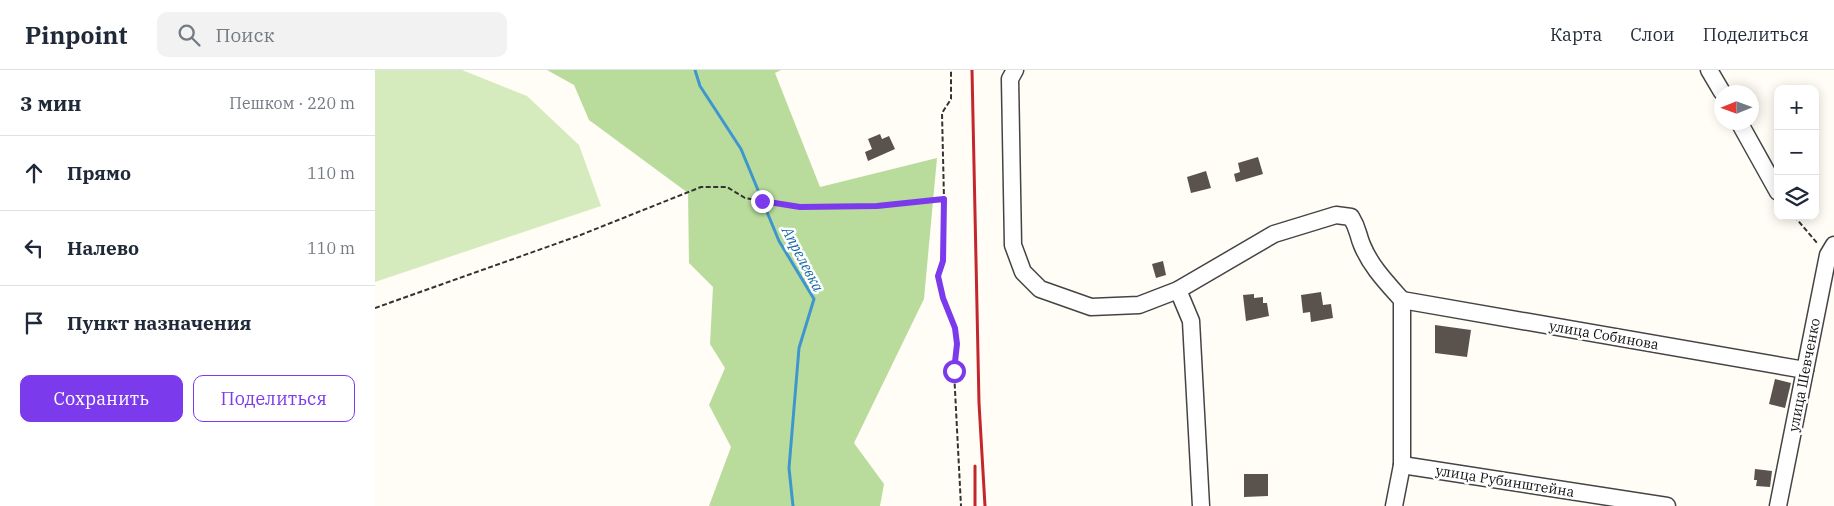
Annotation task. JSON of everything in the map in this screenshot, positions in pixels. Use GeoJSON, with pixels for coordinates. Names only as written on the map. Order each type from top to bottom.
{"type":"FeatureCollection","features":[{"type":"Feature","properties":{"kind":"street"},"geometry":{"type":"LineString","coordinates":[[1015,70],[1010,79],[1013,245],[1023,272],[1040,289],[1091,307],[1139,305],[1178,290],[1274,234],[1336,214],[1351,216],[1360,231],[1362,244],[1375,270],[1402,300],[1402,465],[1394,506]]}},
{"type":"Feature","properties":{"kind":"street"},"geometry":{"type":"LineString","coordinates":[[1709,70],[1718,85]]}},
{"type":"Feature","properties":{"kind":"street"},"geometry":{"type":"LineString","coordinates":[[1743,130],[1774,185]]}},
{"type":"Feature","properties":{"kind":"street","name":"улица Шевченко"},"geometry":{"type":"LineString","coordinates":[[1778,506],[1831,250]]}},
{"type":"Feature","properties":{"kind":"street"},"geometry":{"type":"LineString","coordinates":[[1178,290],[1191,320],[1201,506]]}},
{"type":"Feature","properties":{"kind":"street","name":"улица Собинова"},"geometry":{"type":"LineString","coordinates":[[1402,300],[1805,370]]}},
{"type":"Feature","properties":{"kind":"street","name":"улица Рубинштейна"},"geometry":{"type":"LineString","coordinates":[[1402,465],[1667,506]]}},
{"type":"Feature","properties":{"kind":"path"},"geometry":{"type":"LineString","coordinates":[[951,70],[951,99],[942,113],[943,261],[938,276],[943,298],[955,328],[957,344],[954,371],[961,506]]}},
{"type":"Feature","properties":{"kind":"path"},"geometry":{"type":"LineString","coordinates":[[375,308],[577,236],[701,187],[727,187],[745,198],[800,207],[877,206],[944,199]]}},
{"type":"Feature","properties":{"kind":"path"},"geometry":{"type":"LineString","coordinates":[[1797,220],[1831,250]]}},
{"type":"Feature","properties":{"kind":"green space"},"geometry":{"type":"Polygon","coordinates":[[[375,70],[462,70],[527,96],[579,145],[601,206],[375,282],[375,70]]]}},
{"type":"Feature","properties":{"kind":"green space"},"geometry":{"type":"Polygon","coordinates":[[[547,70],[781,70],[775,73],[820,187],[937,158],[924,299],[854,443],[884,484],[880,506],[709,506],[731,447],[709,405],[725,368],[710,344],[713,287],[689,263],[688,193],[589,120],[574,85],[547,70]]]}},
{"type":"Feature","properties":{"kind":"building"},"geometry":{"type":"Polygon","coordinates":[[[880,134],[882,139],[889,136],[895,149],[868,161],[865,152],[872,149],[868,139],[880,134]]]}},
{"type":"Feature","properties":{"kind":"building"},"geometry":{"type":"Polygon","coordinates":[[[1258,157],[1263,174],[1236,182],[1234,174],[1240,172],[1238,163],[1258,157]]]}},
{"type":"Feature","properties":{"kind":"building"},"geometry":{"type":"Polygon","coordinates":[[[1206,171],[1211,188],[1191,193],[1187,177],[1206,171]]]}},
{"type":"Feature","properties":{"kind":"building"},"geometry":{"type":"Polygon","coordinates":[[[1163,261],[1166,275],[1156,278],[1152,264],[1163,261]]]}},
{"type":"Feature","properties":{"kind":"building"},"geometry":{"type":"Polygon","coordinates":[[[1321,292],[1323,305],[1331,304],[1333,318],[1311,322],[1310,312],[1303,313],[1301,295],[1321,292]]]}},
{"type":"Feature","properties":{"kind":"building"},"geometry":{"type":"Polygon","coordinates":[[[1254,294],[1254,298],[1263,297],[1263,303],[1267,303],[1269,316],[1246,321],[1243,295],[1254,294]]]}},
{"type":"Feature","properties":{"kind":"building"},"geometry":{"type":"Polygon","coordinates":[[[1435,325],[1471,330],[1467,357],[1435,353],[1435,325]]]}},
{"type":"Feature","properties":{"kind":"building"},"geometry":{"type":"Polygon","coordinates":[[[1775,379],[1791,383],[1785,408],[1769,404],[1775,379]]]}},
{"type":"Feature","properties":{"kind":"building"},"geometry":{"type":"Polygon","coordinates":[[[1755,469],[1772,471],[1770,487],[1756,486],[1757,480],[1754,480],[1755,469]]]}},
{"type":"Feature","properties":{"kind":"building"},"geometry":{"type":"Polygon","coordinates":[[[1244,474],[1268,474],[1268,496],[1244,497],[1244,474]]]}},
{"type":"Feature","properties":{"kind":"waterway","name":"Апрелевка"},"geometry":{"type":"LineString","coordinates":[[695,70],[700,86],[741,149],[779,241],[814,299],[799,348],[789,468],[793,506]]}},
{"type":"Feature","properties":{"kind":"railway"},"geometry":{"type":"LineString","coordinates":[[972,70],[979,403],[985,506]]}},
{"type":"Feature","properties":{"kind":"railway"},"geometry":{"type":"LineString","coordinates":[[975,466],[975,506]]}},
{"type":"Feature","properties":{"kind":"route"},"geometry":{"type":"LineString","coordinates":[[762,201],[800,207],[877,206],[944,199],[943,261],[938,276],[943,298],[955,328],[957,344],[954,371]]}}]}
